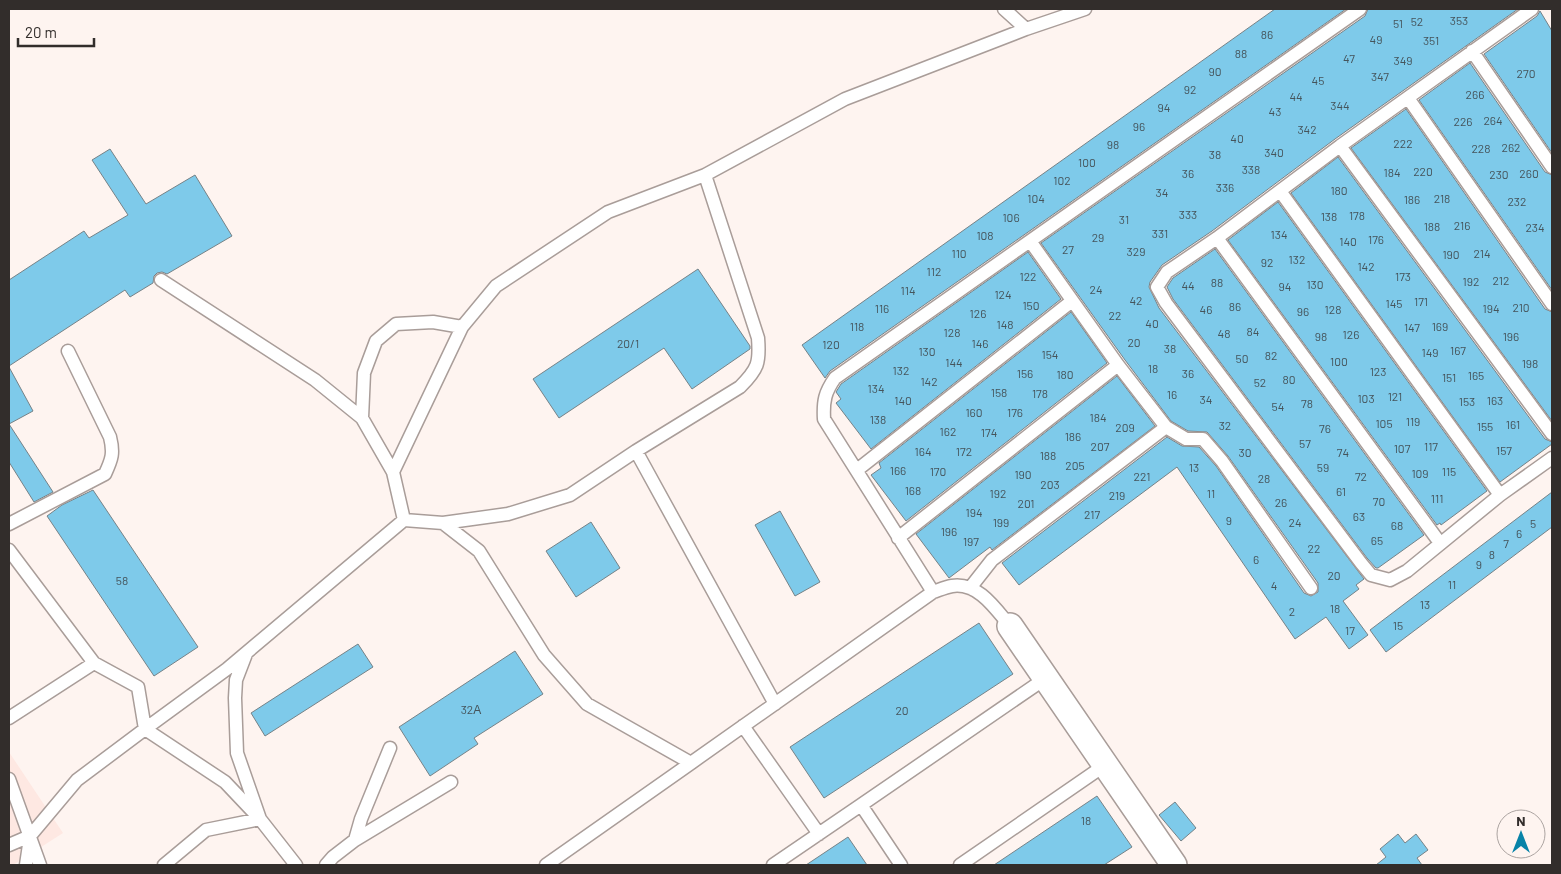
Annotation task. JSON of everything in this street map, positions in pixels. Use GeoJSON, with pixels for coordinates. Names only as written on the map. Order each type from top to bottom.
{"type":"FeatureCollection","features":[{"type":"Feature","properties":{"kind":"street"},"geometry":{"type":"LineString","coordinates":[[1010,626],[1174,865]]}},
{"type":"Feature","properties":{"kind":"lane"},"geometry":{"type":"LineString","coordinates":[[1004,9],[1026,29]]}},
{"type":"Feature","properties":{"kind":"lane"},"geometry":{"type":"LineString","coordinates":[[393,472],[462,327],[496,286],[608,212],[704,175],[845,99],[1026,29],[1085,9]]}},
{"type":"Feature","properties":{"kind":"lane"},"geometry":{"type":"LineString","coordinates":[[933,592],[824,419],[823,406],[827,389],[835,378],[1360,9]]}},
{"type":"Feature","properties":{"kind":"lane"},"geometry":{"type":"LineString","coordinates":[[1532,9],[1340,146],[1217,238],[1167,272],[1157,287],[1166,303],[1371,575],[1390,580],[1407,571],[1500,495],[1552,458]]}},
{"type":"Feature","properties":{"kind":"lane"},"geometry":{"type":"LineString","coordinates":[[1472,51],[1552,167]]}},
{"type":"Feature","properties":{"kind":"lane"},"geometry":{"type":"LineString","coordinates":[[1408,98],[1552,304]]}},
{"type":"Feature","properties":{"kind":"lane"},"geometry":{"type":"LineString","coordinates":[[1340,146],[1552,434]]}},
{"type":"Feature","properties":{"kind":"lane"},"geometry":{"type":"LineString","coordinates":[[9,845],[30,836],[77,780],[228,669],[404,520],[443,523],[508,514],[570,494],[740,387],[754,374],[760,357],[758,338],[704,175]]}},
{"type":"Feature","properties":{"kind":"lane"},"geometry":{"type":"LineString","coordinates":[[1280,191],[1500,495]]}},
{"type":"Feature","properties":{"kind":"lane"},"geometry":{"type":"LineString","coordinates":[[1217,238],[1440,543]]}},
{"type":"Feature","properties":{"kind":"lane"},"geometry":{"type":"LineString","coordinates":[[1030,241],[1118,365],[1166,427],[1186,439],[1203,438],[1222,461],[1311,588]]}},
{"type":"Feature","properties":{"kind":"lane"},"geometry":{"type":"LineString","coordinates":[[161,280],[315,380],[362,418],[393,472],[404,520]]}},
{"type":"Feature","properties":{"kind":"lane"},"geometry":{"type":"LineString","coordinates":[[857,470],[1072,301]]}},
{"type":"Feature","properties":{"kind":"lane"},"geometry":{"type":"LineString","coordinates":[[362,418],[364,373],[376,341],[396,324],[433,322],[462,327]]}},
{"type":"Feature","properties":{"kind":"lane"},"geometry":{"type":"LineString","coordinates":[[9,524],[105,474],[111,462],[113,450],[110,437],[68,351]]}},
{"type":"Feature","properties":{"kind":"lane"},"geometry":{"type":"LineString","coordinates":[[898,538],[1118,365]]}},
{"type":"Feature","properties":{"kind":"lane"},"geometry":{"type":"LineString","coordinates":[[970,588],[992,560],[1166,427]]}},
{"type":"Feature","properties":{"kind":"lane"},"geometry":{"type":"LineString","coordinates":[[636,451],[775,704]]}},
{"type":"Feature","properties":{"kind":"lane"},"geometry":{"type":"LineString","coordinates":[[443,523],[479,551],[544,655],[587,704],[691,763]]}},
{"type":"Feature","properties":{"kind":"lane"},"geometry":{"type":"LineString","coordinates":[[9,550],[94,663],[138,687],[144,729],[225,782],[260,819],[296,865]]}},
{"type":"Feature","properties":{"kind":"lane"},"geometry":{"type":"LineString","coordinates":[[546,865],[933,592],[952,586],[970,588],[986,597],[1010,626]]}},
{"type":"Feature","properties":{"kind":"lane"},"geometry":{"type":"LineString","coordinates":[[246,653],[236,680],[234,698],[238,753],[260,819]]}},
{"type":"Feature","properties":{"kind":"lane"},"geometry":{"type":"LineString","coordinates":[[9,718],[94,663]]}},
{"type":"Feature","properties":{"kind":"lane"},"geometry":{"type":"LineString","coordinates":[[773,865],[1046,678]]}},
{"type":"Feature","properties":{"kind":"lane"},"geometry":{"type":"LineString","coordinates":[[743,726],[818,834]]}},
{"type":"Feature","properties":{"kind":"lane"},"geometry":{"type":"LineString","coordinates":[[355,840],[361,819],[390,748]]}},
{"type":"Feature","properties":{"kind":"lane"},"geometry":{"type":"LineString","coordinates":[[960,865],[1105,764]]}},
{"type":"Feature","properties":{"kind":"lane"},"geometry":{"type":"LineString","coordinates":[[9,779],[40,865]]}},
{"type":"Feature","properties":{"kind":"lane"},"geometry":{"type":"LineString","coordinates":[[326,865],[355,840],[451,782]]}},
{"type":"Feature","properties":{"kind":"lane"},"geometry":{"type":"LineString","coordinates":[[861,805],[901,865]]}},
{"type":"Feature","properties":{"kind":"lane"},"geometry":{"type":"LineString","coordinates":[[164,865],[206,830],[260,819]]}},
{"type":"Feature","properties":{"kind":"lane"},"geometry":{"type":"LineString","coordinates":[[26,865],[30,836]]}},
{"type":"Feature","properties":{"kind":"shaded area"},"geometry":{"type":"Polygon","coordinates":[[[9,752],[63,833],[13,865],[9,865],[9,752]]]}},
{"type":"Feature","properties":{"kind":"building"},"geometry":{"type":"Polygon","coordinates":[[[1275,9],[1346,9],[830,371],[825,378],[802,345],[1275,9]]]}},
{"type":"Feature","properties":{"kind":"building"},"geometry":{"type":"Polygon","coordinates":[[[1368,9],[1518,9],[1335,139],[1212,231],[1162,265],[1150,282],[1149,287],[1159,308],[1364,579],[1356,585],[1359,589],[1343,601],[1368,635],[1349,649],[1326,617],[1295,639],[1177,467],[1019,585],[1002,563],[1167,437],[1182,446],[1199,447],[1216,466],[1304,593],[1311,596],[1318,592],[1318,583],[1228,456],[1207,432],[1188,431],[1171,421],[1041,243],[1365,16],[1368,9]]]}},
{"type":"Feature","properties":{"kind":"building"},"geometry":{"type":"Polygon","coordinates":[[[1540,11],[1552,31],[1552,153],[1484,54],[1537,16],[1540,11]]]}},
{"type":"Feature","properties":{"kind":"building"},"geometry":{"type":"Polygon","coordinates":[[[1470,63],[1545,172],[1552,175],[1552,290],[1419,100],[1470,63]]]}},
{"type":"Feature","properties":{"kind":"building"},"geometry":{"type":"Polygon","coordinates":[[[1406,109],[1545,309],[1552,312],[1552,421],[1351,148],[1406,109]]]}},
{"type":"Feature","properties":{"kind":"building"},"geometry":{"type":"Polygon","coordinates":[[[110,149],[146,204],[195,175],[232,236],[167,274],[157,273],[154,276],[153,283],[130,297],[125,290],[9,366],[9,280],[84,231],[89,238],[128,215],[92,160],[110,149]]]}},
{"type":"Feature","properties":{"kind":"building"},"geometry":{"type":"Polygon","coordinates":[[[1338,157],[1545,439],[1552,442],[1552,444],[1500,482],[1291,193],[1338,157]]]}},
{"type":"Feature","properties":{"kind":"building"},"geometry":{"type":"Polygon","coordinates":[[[1278,202],[1487,491],[1441,525],[1440,523],[1437,525],[1228,240],[1278,202]]]}},
{"type":"Feature","properties":{"kind":"building"},"geometry":{"type":"Polygon","coordinates":[[[1215,249],[1424,535],[1378,568],[1367,558],[1173,299],[1167,287],[1173,278],[1215,249]]]}},
{"type":"Feature","properties":{"kind":"building"},"geometry":{"type":"Polygon","coordinates":[[[1028,252],[1061,299],[871,449],[836,403],[841,399],[836,392],[841,384],[1028,252]]]}},
{"type":"Feature","properties":{"kind":"building"},"geometry":{"type":"Polygon","coordinates":[[[698,269],[750,346],[750,349],[692,389],[664,348],[559,418],[533,379],[698,269]]]}},
{"type":"Feature","properties":{"kind":"building"},"geometry":{"type":"Polygon","coordinates":[[[1071,312],[1107,363],[906,521],[871,475],[881,468],[879,463],[1071,312]]]}},
{"type":"Feature","properties":{"kind":"building"},"geometry":{"type":"Polygon","coordinates":[[[9,367],[33,411],[9,424],[9,367]]]}},
{"type":"Feature","properties":{"kind":"building"},"geometry":{"type":"Polygon","coordinates":[[[1117,376],[1155,426],[992,550],[990,547],[949,578],[916,534],[1117,376]]]}},
{"type":"Feature","properties":{"kind":"building"},"geometry":{"type":"Polygon","coordinates":[[[9,424],[53,492],[34,502],[9,462],[9,424]]]}},
{"type":"Feature","properties":{"kind":"building"},"geometry":{"type":"Polygon","coordinates":[[[93,490],[198,647],[154,676],[47,516],[62,505],[93,490]]]}},
{"type":"Feature","properties":{"kind":"building"},"geometry":{"type":"Polygon","coordinates":[[[1552,492],[1552,527],[1386,652],[1370,630],[1552,492]]]}},
{"type":"Feature","properties":{"kind":"building"},"geometry":{"type":"Polygon","coordinates":[[[780,511],[820,582],[795,596],[755,525],[780,511]]]}},
{"type":"Feature","properties":{"kind":"building"},"geometry":{"type":"Polygon","coordinates":[[[591,522],[620,568],[576,597],[546,551],[591,522]]]}},
{"type":"Feature","properties":{"kind":"building"},"geometry":{"type":"Polygon","coordinates":[[[979,623],[1013,674],[824,798],[790,747],[979,623]]]}},
{"type":"Feature","properties":{"kind":"building"},"geometry":{"type":"Polygon","coordinates":[[[358,644],[373,667],[265,736],[251,713],[358,644]]]}},
{"type":"Feature","properties":{"kind":"building"},"geometry":{"type":"Polygon","coordinates":[[[515,651],[543,694],[474,738],[478,744],[430,776],[399,727],[515,651]]]}},
{"type":"Feature","properties":{"kind":"building"},"geometry":{"type":"Polygon","coordinates":[[[1097,796],[1132,847],[1104,865],[994,865],[1097,796]]]}},
{"type":"Feature","properties":{"kind":"building"},"geometry":{"type":"Polygon","coordinates":[[[1175,802],[1196,828],[1181,841],[1159,815],[1175,802]]]}},
{"type":"Feature","properties":{"kind":"building"},"geometry":{"type":"Polygon","coordinates":[[[1398,834],[1405,843],[1416,834],[1428,850],[1417,858],[1422,865],[1376,865],[1386,857],[1380,849],[1398,834]]]}},
{"type":"Feature","properties":{"kind":"building"},"geometry":{"type":"Polygon","coordinates":[[[848,837],[867,865],[806,865],[848,837]]]}}]}
